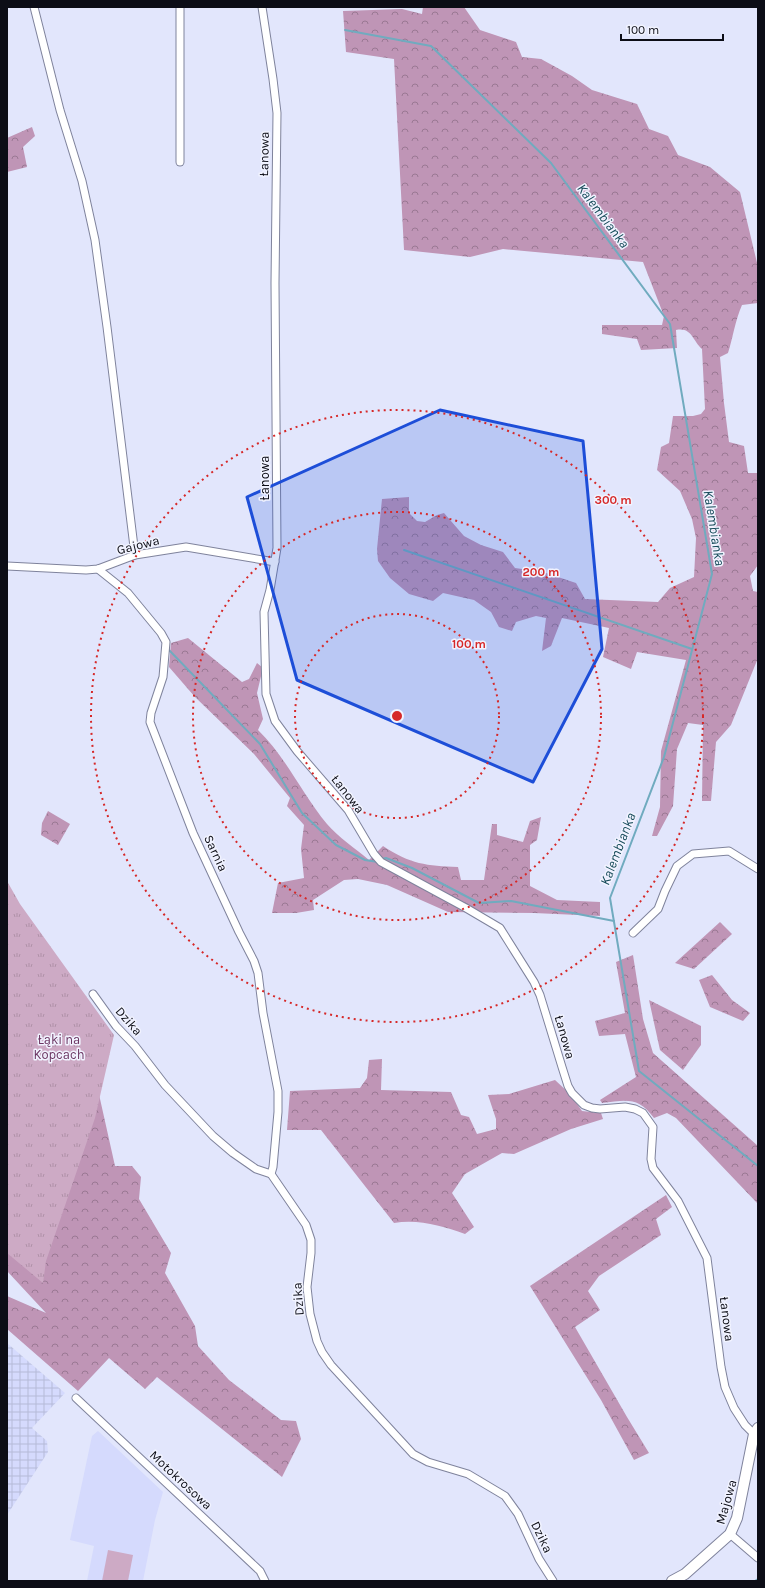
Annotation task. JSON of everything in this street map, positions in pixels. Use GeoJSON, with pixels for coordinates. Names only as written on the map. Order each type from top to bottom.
{"type":"FeatureCollection","features":[{"type":"Feature","properties":{"kind":"street"},"geometry":{"type":"LineString","coordinates":[[34,7],[60,110],[82,181],[94,240],[107,327],[135,555]]}},
{"type":"Feature","properties":{"kind":"street"},"geometry":{"type":"LineString","coordinates":[[180,7],[180,162]]}},
{"type":"Feature","properties":{"kind":"street","name":"Łanowa"},"geometry":{"type":"LineString","coordinates":[[262,7],[277,113],[275,283],[277,548],[264,612],[266,694],[276,721],[297,751],[348,810],[374,854],[381,862],[500,928],[534,982],[544,1007],[568,1086],[578,1100],[584,1105],[600,1109],[625,1107],[635,1109],[643,1113],[653,1127],[651,1159],[653,1168],[678,1201],[707,1258],[721,1367],[725,1386],[734,1408],[745,1425],[756,1431]]}},
{"type":"Feature","properties":{"kind":"street","name":"Gajowa"},"geometry":{"type":"LineString","coordinates":[[7,566],[86,570],[98,569],[135,555],[186,547],[275,562]]}},
{"type":"Feature","properties":{"kind":"street","name":"Sarnia"},"geometry":{"type":"LineString","coordinates":[[98,569],[128,593],[161,633],[166,642],[163,677],[150,713],[150,722],[193,833],[238,932],[254,961],[258,973],[264,1020],[278,1091],[278,1112],[273,1167],[270,1174]]}},
{"type":"Feature","properties":{"kind":"street"},"geometry":{"type":"LineString","coordinates":[[634,933],[658,909],[665,891],[678,866],[693,854],[729,851],[758,869]]}},
{"type":"Feature","properties":{"kind":"street","name":"Dzika"},"geometry":{"type":"LineString","coordinates":[[93,994],[116,1026],[135,1046],[165,1085],[213,1136],[256,1169],[270,1174],[306,1225],[311,1240],[312,1253],[307,1287],[310,1314],[317,1341],[322,1352],[350,1387],[413,1454],[428,1462],[468,1474],[505,1496],[518,1514],[539,1559],[553,1581]]}},
{"type":"Feature","properties":{"kind":"street","name":"Motokrosowa"},"geometry":{"type":"LineString","coordinates":[[76,1398],[260,1571],[264,1581]]}},
{"type":"Feature","properties":{"kind":"street","name":"Majowa"},"geometry":{"type":"LineString","coordinates":[[672,1581],[685,1574],[730,1534],[737,1518],[756,1431]]}},
{"type":"Feature","properties":{"kind":"street"},"geometry":{"type":"LineString","coordinates":[[730,1534],[758,1558]]}},
{"type":"Feature","properties":{"kind":"highlighted area"},"geometry":{"type":"Polygon","coordinates":[[[440,410],[583,441],[602,649],[533,782],[297,680],[247,497],[440,410]]]}},
{"type":"Feature","properties":{"kind":"shaded area"},"geometry":{"type":"Polygon","coordinates":[[[7,1343],[65,1393],[32,1428],[47,1441],[48,1452],[7,1515],[7,1343]]]}},
{"type":"Feature","properties":{"kind":"shaded area"},"geometry":{"type":"Polygon","coordinates":[[[98,1431],[163,1492],[155,1520],[143,1581],[87,1581],[94,1546],[70,1540],[92,1436],[98,1431]]]}},
{"type":"Feature","properties":{"kind":"green space"},"geometry":{"type":"Polygon","coordinates":[[[423,7],[464,7],[480,30],[516,42],[522,57],[541,59],[572,76],[592,90],[637,104],[649,129],[668,136],[678,155],[710,167],[740,192],[758,267],[758,303],[742,305],[728,353],[720,357],[729,442],[744,446],[748,473],[758,473],[758,565],[750,576],[753,591],[758,592],[758,658],[731,725],[716,742],[711,801],[702,801],[703,725],[688,723],[677,749],[673,806],[657,836],[652,836],[660,807],[661,751],[686,660],[637,652],[631,669],[603,657],[609,628],[562,618],[551,646],[542,651],[546,618],[536,616],[516,622],[512,631],[499,627],[491,612],[474,600],[443,593],[433,601],[409,594],[390,578],[378,561],[377,549],[382,499],[409,497],[409,513],[417,521],[425,522],[444,513],[464,536],[481,545],[503,552],[515,568],[543,572],[576,583],[585,599],[658,602],[670,588],[694,577],[696,538],[692,519],[680,491],[657,470],[661,447],[669,443],[673,416],[693,416],[701,414],[705,409],[702,349],[689,332],[685,330],[676,330],[677,348],[641,350],[637,339],[602,334],[602,325],[662,325],[664,316],[643,262],[503,249],[470,257],[404,250],[394,59],[346,52],[343,11],[402,9],[422,14],[423,7]]]}},
{"type":"Feature","properties":{"kind":"green space"},"geometry":{"type":"Polygon","coordinates":[[[32,127],[35,136],[23,147],[27,167],[7,172],[7,138],[32,127]]]}},
{"type":"Feature","properties":{"kind":"green space"},"geometry":{"type":"Polygon","coordinates":[[[188,638],[242,682],[249,679],[257,663],[263,668],[257,693],[263,719],[258,730],[286,764],[331,829],[369,860],[383,846],[402,857],[419,863],[458,867],[461,880],[484,880],[492,824],[497,824],[497,835],[523,842],[530,821],[541,817],[537,840],[530,845],[530,886],[557,900],[600,902],[600,916],[534,913],[448,912],[387,885],[358,879],[344,880],[313,900],[314,910],[296,913],[272,913],[278,883],[304,878],[301,849],[304,825],[287,806],[290,798],[254,754],[195,697],[169,667],[171,643],[188,638]]]}},
{"type":"Feature","properties":{"kind":"green space"},"geometry":{"type":"Polygon","coordinates":[[[48,811],[70,824],[58,845],[41,835],[42,823],[48,811]]]}},
{"type":"Feature","properties":{"kind":"green space","name":"Łąki na Kopcach"},"geometry":{"type":"Polygon","coordinates":[[[7,881],[20,904],[114,1035],[95,1118],[46,1261],[43,1283],[7,1253],[7,881]]]}},
{"type":"Feature","properties":{"kind":"green space"},"geometry":{"type":"Polygon","coordinates":[[[720,922],[732,934],[694,969],[675,963],[720,922]]]}},
{"type":"Feature","properties":{"kind":"green space"},"geometry":{"type":"Polygon","coordinates":[[[633,955],[643,1019],[653,1053],[758,1146],[758,1204],[676,1118],[667,1113],[654,1118],[642,1106],[631,1101],[602,1103],[600,1100],[636,1077],[625,1034],[599,1036],[595,1021],[625,1013],[616,962],[633,955]]]}},
{"type":"Feature","properties":{"kind":"green space"},"geometry":{"type":"Polygon","coordinates":[[[712,975],[732,1000],[750,1013],[743,1021],[710,1007],[699,980],[712,975]]]}},
{"type":"Feature","properties":{"kind":"green space"},"geometry":{"type":"Polygon","coordinates":[[[649,1000],[701,1026],[701,1045],[683,1070],[660,1050],[649,1000]]]}},
{"type":"Feature","properties":{"kind":"green space"},"geometry":{"type":"Polygon","coordinates":[[[382,1059],[381,1090],[451,1092],[461,1115],[469,1117],[477,1134],[496,1129],[496,1119],[488,1095],[509,1094],[555,1080],[570,1094],[582,1111],[601,1113],[603,1119],[571,1129],[514,1154],[502,1153],[465,1174],[452,1193],[474,1227],[465,1234],[439,1226],[421,1223],[394,1223],[321,1130],[287,1130],[290,1091],[360,1088],[367,1078],[369,1060],[382,1059]]]}},
{"type":"Feature","properties":{"kind":"green space"},"geometry":{"type":"Polygon","coordinates":[[[94,1072],[115,1166],[132,1166],[141,1177],[139,1199],[171,1253],[165,1273],[195,1326],[198,1346],[229,1380],[281,1420],[296,1421],[301,1439],[282,1477],[157,1377],[145,1389],[109,1358],[78,1391],[7,1329],[7,1296],[46,1313],[7,1271],[7,1127],[94,1072]]]}},
{"type":"Feature","properties":{"kind":"green space"},"geometry":{"type":"Polygon","coordinates":[[[666,1195],[672,1207],[656,1219],[661,1235],[599,1276],[588,1291],[600,1310],[575,1327],[649,1453],[634,1460],[601,1400],[530,1286],[666,1195]]]}},
{"type":"Feature","properties":{"kind":"green space"},"geometry":{"type":"Polygon","coordinates":[[[108,1550],[133,1555],[128,1581],[102,1581],[108,1550]]]}},
{"type":"Feature","properties":{"kind":"waterway","name":"Kalembianka"},"geometry":{"type":"LineString","coordinates":[[345,30],[431,46],[551,163],[670,324],[712,574],[664,757],[610,898],[639,1071],[758,1166]]}},
{"type":"Feature","properties":{"kind":"waterway"},"geometry":{"type":"LineString","coordinates":[[404,550],[692,649]]}},
{"type":"Feature","properties":{"kind":"waterway"},"geometry":{"type":"LineString","coordinates":[[168,649],[260,744],[302,813],[336,845],[365,860],[378,862]]}},
{"type":"Feature","properties":{"kind":"waterway"},"geometry":{"type":"LineString","coordinates":[[382,859],[386,858],[412,868],[479,903],[511,901],[614,921]]}}]}
